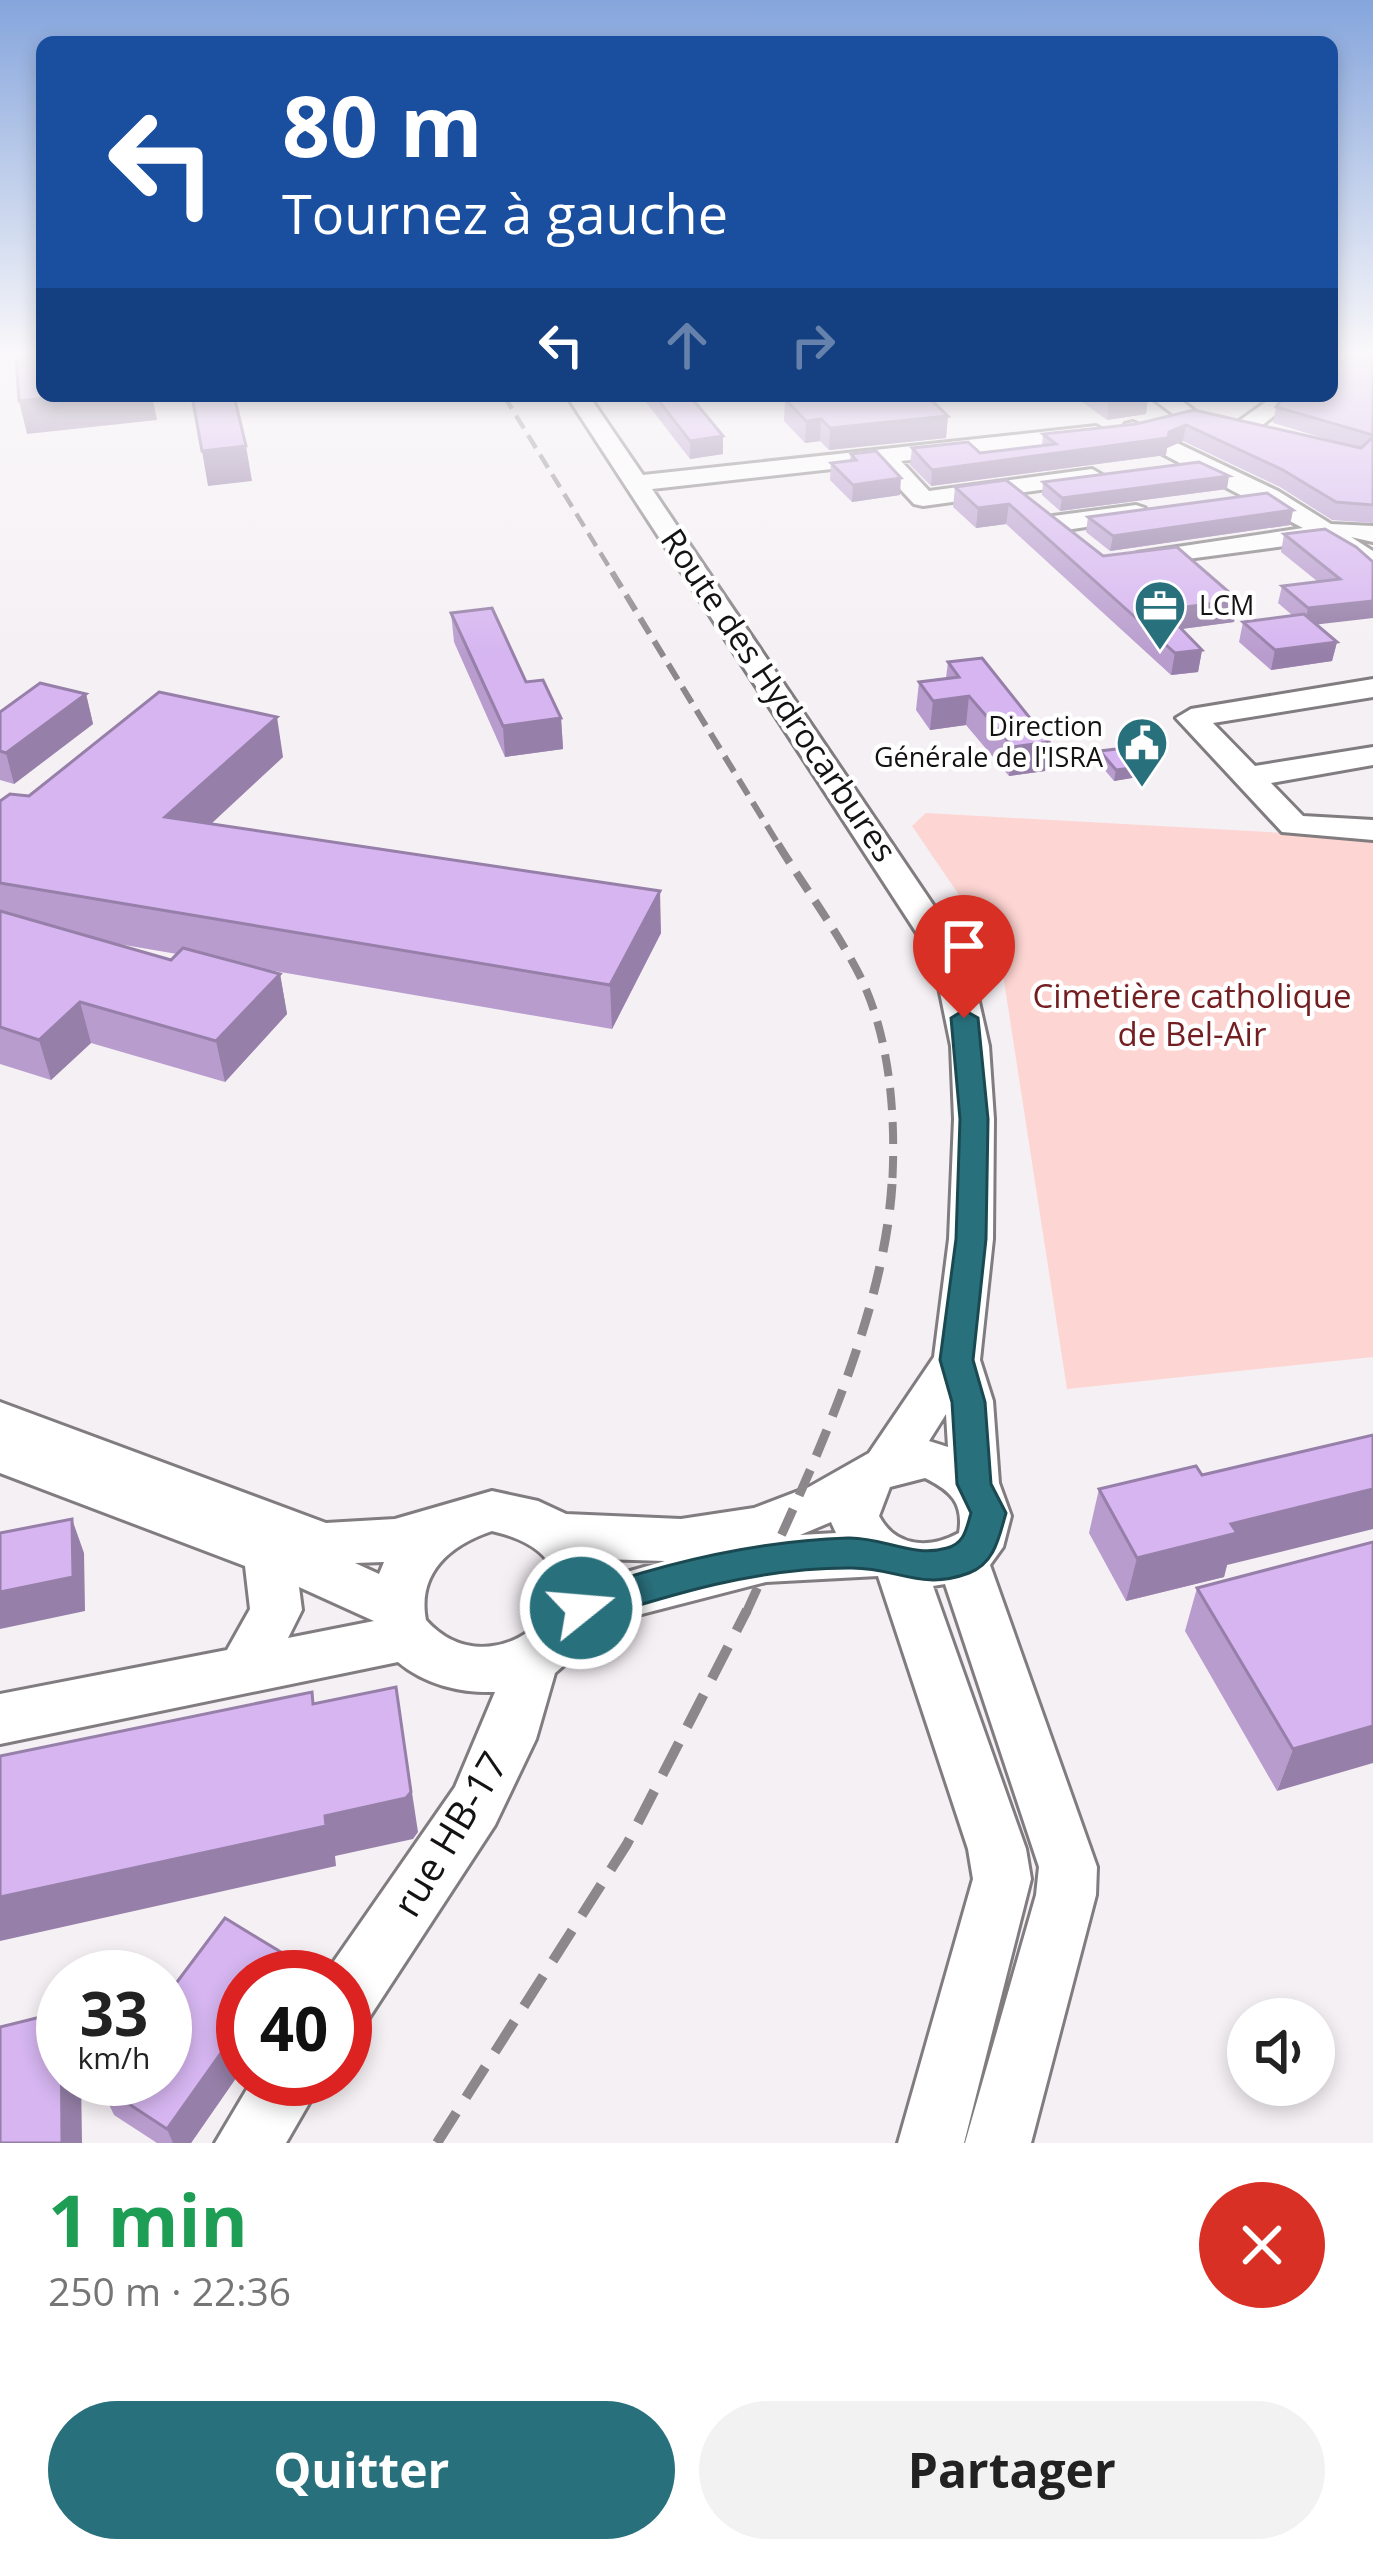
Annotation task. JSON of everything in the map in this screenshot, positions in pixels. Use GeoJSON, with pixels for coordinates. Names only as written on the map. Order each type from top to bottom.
{"type":"FeatureCollection","features":[{"type":"Feature","properties":{"kind":"street","name":"Route des Hydrocarbures"},"geometry":{"type":"LineString","coordinates":[[618,456],[951,958],[970,1046],[974,1119],[971,1239],[956,1360],[969,1402],[974,1484]]}},
{"type":"Feature","properties":{"kind":"street"},"geometry":{"type":"LineString","coordinates":[[636,483],[883,456]]}},
{"type":"Feature","properties":{"kind":"street"},"geometry":{"type":"LineString","coordinates":[[883,456],[923,499],[1200,462]]}},
{"type":"Feature","properties":{"kind":"street"},"geometry":{"type":"LineString","coordinates":[[1188,456],[1334,533],[1373,562]]}},
{"type":"Feature","properties":{"kind":"street"},"geometry":{"type":"LineString","coordinates":[[1323,456],[1354,466],[1373,480]]}},
{"type":"Feature","properties":{"kind":"street"},"geometry":{"type":"LineString","coordinates":[[1010,487],[1081,549]]}},
{"type":"Feature","properties":{"kind":"street"},"geometry":{"type":"LineString","coordinates":[[1225,501],[1268,496]]}},
{"type":"Feature","properties":{"kind":"street"},"geometry":{"type":"LineString","coordinates":[[1052,524],[1160,510]]}},
{"type":"Feature","properties":{"kind":"street"},"geometry":{"type":"LineString","coordinates":[[1107,565],[1351,529],[1373,534]]}},
{"type":"Feature","properties":{"kind":"street"},"geometry":{"type":"LineString","coordinates":[[1373,688],[1192,718],[1294,825],[1373,830]]}},
{"type":"Feature","properties":{"kind":"street"},"geometry":{"type":"LineString","coordinates":[[1248,777],[1369,761]]}},
{"type":"Feature","properties":{"kind":"street","name":"Route des Hydrocarbures"},"geometry":{"type":"LineString","coordinates":[[876,1472],[956,1360]]}},
{"type":"Feature","properties":{"kind":"street"},"geometry":{"type":"LineString","coordinates":[[0,1421],[216,1522],[269,1555],[404,1622],[424,1651],[464,1669],[511,1667],[532,1659],[554,1646],[581,1608],[585,1580],[578,1555],[561,1534],[541,1521],[505,1512],[466,1516],[395,1540],[326,1544],[216,1522],[0,1453]]}},
{"type":"Feature","properties":{"kind":"street"},"geometry":{"type":"LineString","coordinates":[[561,1534],[654,1540],[764,1528],[810,1514],[876,1472],[925,1460],[960,1472],[974,1484],[988,1513],[987,1531],[963,1560],[921,1569],[891,1560],[807,1553],[694,1572],[581,1608]]}},
{"type":"Feature","properties":{"kind":"street"},"geometry":{"type":"LineString","coordinates":[[876,1472],[854,1511],[857,1527],[891,1560],[998,1849],[1002,1879],[932,2143]]}},
{"type":"Feature","properties":{"kind":"street"},"geometry":{"type":"LineString","coordinates":[[404,1622],[406,1561],[442,1525]]}},
{"type":"Feature","properties":{"kind":"street"},"geometry":{"type":"LineString","coordinates":[[245,1670],[276,1610],[269,1555]]}},
{"type":"Feature","properties":{"kind":"street"},"geometry":{"type":"LineString","coordinates":[[963,1560],[1068,1868],[1066,1895],[998,2143]]}},
{"type":"Feature","properties":{"kind":"street"},"geometry":{"type":"LineString","coordinates":[[0,1719],[245,1670],[404,1622]]}},
{"type":"Feature","properties":{"kind":"street","name":"rue HB-17"},"geometry":{"type":"LineString","coordinates":[[372,1959],[475,1806],[508,1739],[532,1659]]}},
{"type":"Feature","properties":{"kind":"street"},"geometry":{"type":"LineString","coordinates":[[248,2143],[273,2106]]}},
{"type":"Feature","properties":{"kind":"green space","name":"Cimetière catholique de Bel-Air"},"geometry":{"type":"Polygon","coordinates":[[[926,813],[1373,838],[1373,1357],[1067,1389],[1000,955],[912,826],[926,813]]]}},
{"type":"Feature","properties":{"kind":"building"},"geometry":{"type":"Polygon","coordinates":[[[853,456],[881,456],[901,478],[853,485],[831,463],[856,460],[853,456]]]}},
{"type":"Feature","properties":{"kind":"building"},"geometry":{"type":"Polygon","coordinates":[[[919,456],[1035,456],[932,470],[919,456]]]}},
{"type":"Feature","properties":{"kind":"building"},"geometry":{"type":"Polygon","coordinates":[[[1253,456],[1373,456],[1373,505],[1336,502],[1253,456]]]}},
{"type":"Feature","properties":{"kind":"building"},"geometry":{"type":"Polygon","coordinates":[[[1199,462],[1229,476],[1062,498],[1043,482],[1199,462]]]}},
{"type":"Feature","properties":{"kind":"building"},"geometry":{"type":"Polygon","coordinates":[[[1006,480],[1103,556],[1177,547],[1238,600],[1163,610],[1202,650],[1175,653],[1009,504],[978,508],[955,487],[1006,480]]]}},
{"type":"Feature","properties":{"kind":"building"},"geometry":{"type":"Polygon","coordinates":[[[1267,493],[1293,510],[1113,536],[1088,517],[1267,493]]]}},
{"type":"Feature","properties":{"kind":"building"},"geometry":{"type":"Polygon","coordinates":[[[1325,529],[1373,562],[1373,601],[1308,608],[1282,586],[1340,579],[1284,534],[1325,529]]]}},
{"type":"Feature","properties":{"kind":"building"},"geometry":{"type":"Polygon","coordinates":[[[492,608],[526,682],[543,680],[561,718],[503,726],[451,613],[492,608]]]}},
{"type":"Feature","properties":{"kind":"building"},"geometry":{"type":"Polygon","coordinates":[[[1304,614],[1337,642],[1275,650],[1243,622],[1304,614]]]}},
{"type":"Feature","properties":{"kind":"building"},"geometry":{"type":"Polygon","coordinates":[[[982,658],[1049,742],[1013,747],[969,696],[933,701],[919,682],[959,677],[948,662],[982,658]]]}},
{"type":"Feature","properties":{"kind":"building"},"geometry":{"type":"Polygon","coordinates":[[[40,683],[86,694],[6,753],[0,751],[0,712],[40,683]]]}},
{"type":"Feature","properties":{"kind":"building"},"geometry":{"type":"Polygon","coordinates":[[[159,692],[277,717],[165,817],[660,891],[610,985],[0,883],[0,801],[10,794],[29,796],[159,692]]]}},
{"type":"Feature","properties":{"kind":"building"},"geometry":{"type":"Polygon","coordinates":[[[1124,748],[1140,767],[1116,770],[1100,751],[1124,748]]]}},
{"type":"Feature","properties":{"kind":"building"},"geometry":{"type":"Polygon","coordinates":[[[0,911],[171,960],[183,948],[280,974],[216,1041],[80,1002],[39,1040],[0,1027],[0,911]]]}},
{"type":"Feature","properties":{"kind":"building"},"geometry":{"type":"Polygon","coordinates":[[[1373,1435],[1373,1489],[1231,1524],[1237,1533],[1137,1558],[1099,1489],[1196,1466],[1202,1475],[1373,1435]]]}},
{"type":"Feature","properties":{"kind":"building"},"geometry":{"type":"Polygon","coordinates":[[[72,1519],[73,1577],[0,1592],[0,1533],[72,1519]]]}},
{"type":"Feature","properties":{"kind":"building"},"geometry":{"type":"Polygon","coordinates":[[[1373,1542],[1373,1726],[1293,1749],[1197,1588],[1373,1542]]]}},
{"type":"Feature","properties":{"kind":"building"},"geometry":{"type":"Polygon","coordinates":[[[396,1687],[411,1792],[406,1798],[325,1816],[326,1826],[0,1897],[0,1756],[312,1692],[313,1704],[396,1687]]]}},
{"type":"Feature","properties":{"kind":"building"},"geometry":{"type":"Polygon","coordinates":[[[225,1918],[278,1950],[216,1950],[216,2060],[192,2094],[192,1962],[225,1918]]]}},
{"type":"Feature","properties":{"kind":"building"},"geometry":{"type":"Polygon","coordinates":[[[36,2018],[36,2106],[62,2106],[62,2143],[0,2143],[0,2027],[36,2018]]]}},
{"type":"Feature","properties":{"kind":"building"},"geometry":{"type":"Polygon","coordinates":[[[132,2106],[183,2106],[167,2129],[132,2106]]]}},
{"type":"Feature","properties":{"kind":"railway"},"geometry":{"type":"LineString","coordinates":[[541,456],[614,575]]}},
{"type":"Feature","properties":{"kind":"railway"},"geometry":{"type":"LineString","coordinates":[[612,572],[780,847]]}},
{"type":"Feature","properties":{"kind":"railway"},"geometry":{"type":"LineString","coordinates":[[778,844],[842,944],[871,1002],[889,1081],[892,1187]]}},
{"type":"Feature","properties":{"kind":"railway"},"geometry":{"type":"LineString","coordinates":[[746,1613],[815,1458],[857,1348],[886,1238],[892,1184]]}},
{"type":"Feature","properties":{"kind":"railway"},"geometry":{"type":"LineString","coordinates":[[437,2143],[627,1844],[747,1610]]}},
{"type":"Feature","properties":{"kind":"place","name":"LCM"},"geometry":{"type":"Point","coordinates":[1160,652]}},
{"type":"Feature","properties":{"kind":"place","name":"Direction Générale de l'ISRA"},"geometry":{"type":"Point","coordinates":[1142,789]}},
{"type":"Feature","properties":{"kind":"route"},"geometry":{"type":"LineString","coordinates":[[581,1608],[694,1572],[767,1559],[852,1553],[882,1556],[921,1569],[963,1560],[978,1547],[987,1531],[988,1513],[974,1484],[969,1402],[956,1360],[971,1239],[974,1119],[964,1018]]}}]}
